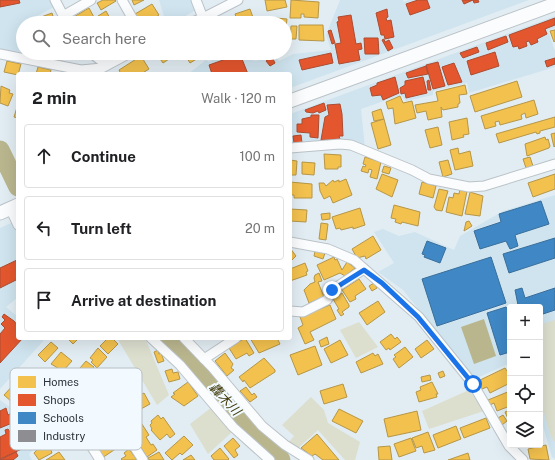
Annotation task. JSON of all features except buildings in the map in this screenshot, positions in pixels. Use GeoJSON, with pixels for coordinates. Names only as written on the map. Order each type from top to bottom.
{"type":"FeatureCollection","features":[{"type":"Feature","properties":{"kind":"street"},"geometry":{"type":"LineString","coordinates":[[55,0],[63,16]]}},
{"type":"Feature","properties":{"kind":"street"},"geometry":{"type":"LineString","coordinates":[[69,16],[91,0]]}},
{"type":"Feature","properties":{"kind":"street"},"geometry":{"type":"LineString","coordinates":[[122,0],[131,16]]}},
{"type":"Feature","properties":{"kind":"street"},"geometry":{"type":"LineString","coordinates":[[196,0],[202,16]]}},
{"type":"Feature","properties":{"kind":"street"},"geometry":{"type":"LineString","coordinates":[[207,16],[238,0]]}},
{"type":"Feature","properties":{"kind":"street"},"geometry":{"type":"LineString","coordinates":[[292,100],[555,4]]}},
{"type":"Feature","properties":{"kind":"street"},"geometry":{"type":"LineString","coordinates":[[0,54],[16,57]]}},
{"type":"Feature","properties":{"kind":"street"},"geometry":{"type":"LineString","coordinates":[[30,60],[81,70],[106,69],[120,60]]}},
{"type":"Feature","properties":{"kind":"street"},"geometry":{"type":"LineString","coordinates":[[98,60],[106,69]]}},
{"type":"Feature","properties":{"kind":"street"},"geometry":{"type":"LineString","coordinates":[[292,148],[340,144],[351,145],[430,179],[469,188],[484,186],[555,164]]}},
{"type":"Feature","properties":{"kind":"street"},"geometry":{"type":"LineString","coordinates":[[10,208],[16,221]]}},
{"type":"Feature","properties":{"kind":"street"},"geometry":{"type":"LineString","coordinates":[[292,242],[328,249],[354,260],[364,270],[382,283],[418,317],[473,384],[509,446],[524,460]]}},
{"type":"Feature","properties":{"kind":"street"},"geometry":{"type":"LineString","coordinates":[[292,312],[303,312],[328,300],[332,290],[364,270]]}},
{"type":"Feature","properties":{"kind":"street"},"geometry":{"type":"LineString","coordinates":[[153,340],[180,365],[233,427],[270,460]]}},
{"type":"Feature","properties":{"kind":"street"},"geometry":{"type":"LineString","coordinates":[[186,340],[262,426],[285,445],[309,460]]}},
{"type":"Feature","properties":{"kind":"street"},"geometry":{"type":"LineString","coordinates":[[204,359],[233,340]]}},
{"type":"Feature","properties":{"kind":"street"},"geometry":{"type":"LineString","coordinates":[[94,450],[100,460]]}},
{"type":"Feature","properties":{"kind":"street"},"geometry":{"type":"LineString","coordinates":[[137,450],[143,460]]}},
{"type":"Feature","properties":{"kind":"shaded area"},"geometry":{"type":"Polygon","coordinates":[[[0,0],[50,0],[54,7],[37,16],[16,16],[16,51],[0,50],[0,0]]]}},
{"type":"Feature","properties":{"kind":"shaded area"},"geometry":{"type":"Polygon","coordinates":[[[159,0],[192,0],[196,10],[185,16],[164,16],[159,0]]]}},
{"type":"Feature","properties":{"kind":"shaded area"},"geometry":{"type":"Polygon","coordinates":[[[340,0],[403,0],[404,2],[408,0],[529,0],[292,87],[292,72],[191,72],[206,60],[209,62],[212,60],[292,60],[293,54],[331,50],[326,35],[340,0]]]}},
{"type":"Feature","properties":{"kind":"shaded area"},"geometry":{"type":"Polygon","coordinates":[[[555,16],[555,28],[548,31],[555,51],[555,67],[469,93],[467,83],[433,91],[433,95],[406,101],[401,95],[361,109],[365,148],[292,146],[292,113],[555,16]]]}},
{"type":"Feature","properties":{"kind":"shaded area"},"geometry":{"type":"Polygon","coordinates":[[[555,195],[555,459],[552,457],[543,426],[543,304],[507,304],[507,364],[475,379],[403,290],[378,272],[394,263],[374,232],[383,229],[399,236],[415,232],[454,250],[460,236],[503,211],[555,195]]]}},
{"type":"Feature","properties":{"kind":"shaded area"},"geometry":{"type":"Polygon","coordinates":[[[13,222],[16,227],[16,299],[6,307],[16,315],[16,340],[44,340],[19,368],[10,368],[10,378],[0,389],[0,228],[13,222]]]}},
{"type":"Feature","properties":{"kind":"shaded area"},"geometry":{"type":"Polygon","coordinates":[[[484,319],[496,356],[474,364],[461,327],[484,319]]]}},
{"type":"Feature","properties":{"kind":"shaded area"},"geometry":{"type":"Polygon","coordinates":[[[0,400],[10,407],[10,450],[33,450],[29,454],[32,460],[0,460],[0,400]]]}},
{"type":"Feature","properties":{"kind":"green space"},"geometry":{"type":"Polygon","coordinates":[[[555,320],[555,442],[551,437],[543,409],[543,324],[555,320]]]}},
{"type":"Feature","properties":{"kind":"green space"},"geometry":{"type":"Polygon","coordinates":[[[359,322],[378,347],[356,358],[340,330],[359,322]]]}},
{"type":"Feature","properties":{"kind":"green space"},"geometry":{"type":"Polygon","coordinates":[[[118,340],[146,340],[169,395],[157,405],[142,380],[142,368],[135,368],[118,340]]]}},
{"type":"Feature","properties":{"kind":"green space"},"geometry":{"type":"Polygon","coordinates":[[[469,390],[484,411],[429,429],[422,411],[469,390]]]}},
{"type":"Feature","properties":{"kind":"green space"},"geometry":{"type":"Polygon","coordinates":[[[311,397],[324,410],[328,423],[360,442],[355,460],[345,460],[318,430],[297,449],[288,443],[294,436],[282,425],[311,397]]]}},
{"type":"Feature","properties":{"kind":"green space"},"geometry":{"type":"Polygon","coordinates":[[[212,407],[232,432],[208,454],[190,424],[212,407]]]}},
{"type":"Feature","properties":{"kind":"waterway","name":"轟木川"},"geometry":{"type":"LineString","coordinates":[[0,150],[16,183]]}},
{"type":"Feature","properties":{"kind":"waterway","name":"轟木川"},"geometry":{"type":"LineString","coordinates":[[171,340],[281,460]]}},
{"type":"Feature","properties":{"kind":"route"},"geometry":{"type":"LineString","coordinates":[[332,290],[364,270],[382,283],[418,317],[473,384]]}}]}
